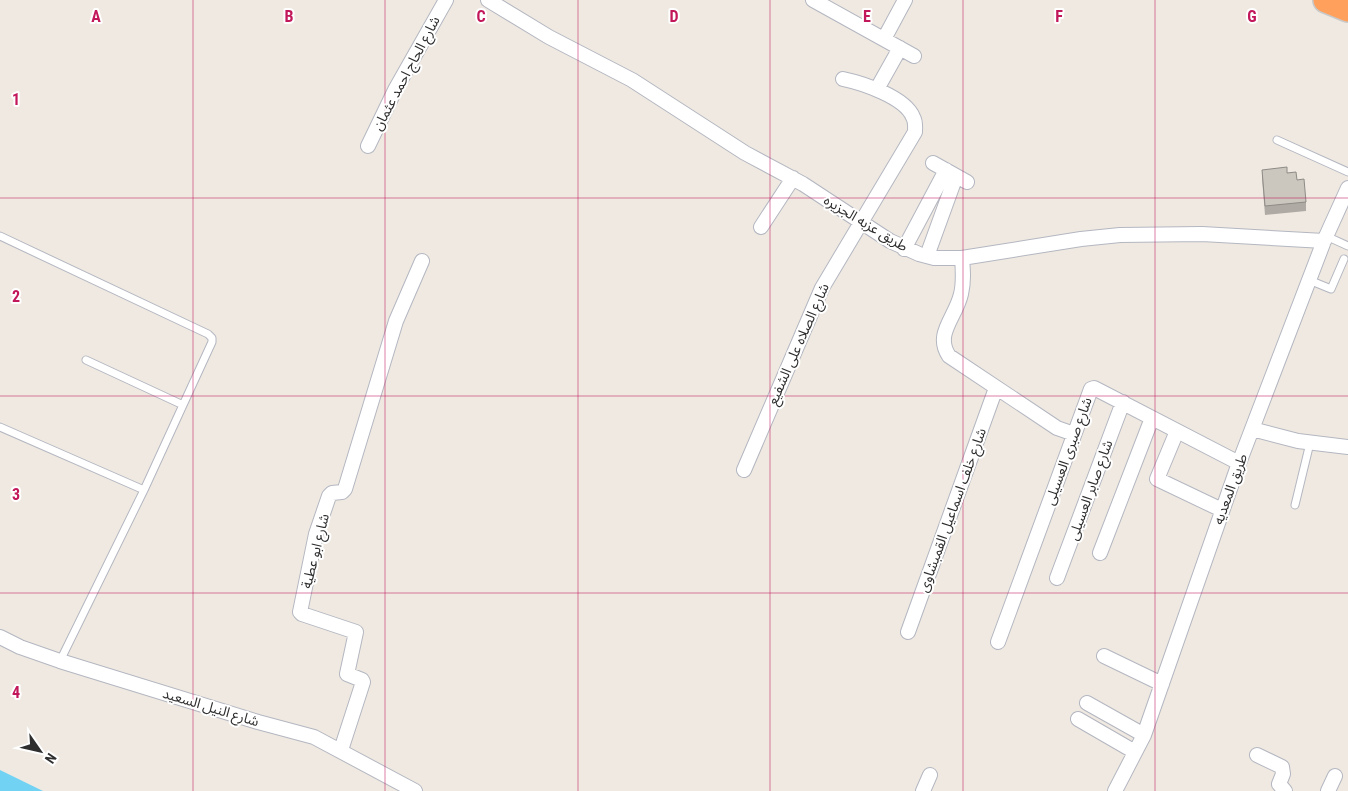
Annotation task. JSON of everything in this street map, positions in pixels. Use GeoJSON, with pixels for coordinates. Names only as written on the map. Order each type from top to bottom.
{"type":"FeatureCollection","features":[{"type":"Feature","properties":{"kind":"highway"},"geometry":{"type":"LineString","coordinates":[[1326,0],[1348,9]]}},
{"type":"Feature","properties":{"kind":"street","name":"شارع الحاج احمد عثمان"},"geometry":{"type":"LineString","coordinates":[[368,146],[398,83],[446,0]]}},
{"type":"Feature","properties":{"kind":"street","name":"طريق عزبه الجزيره"},"geometry":{"type":"LineString","coordinates":[[488,0],[549,36],[632,80],[739,149],[793,178],[860,223],[904,249],[927,256],[949,259],[962,258],[1081,239],[1120,235],[1210,234],[1325,238]]}},
{"type":"Feature","properties":{"kind":"street"},"geometry":{"type":"LineString","coordinates":[[813,0],[914,56]]}},
{"type":"Feature","properties":{"kind":"street"},"geometry":{"type":"LineString","coordinates":[[884,39],[905,0]]}},
{"type":"Feature","properties":{"kind":"street"},"geometry":{"type":"LineString","coordinates":[[877,89],[900,48]]}},
{"type":"Feature","properties":{"kind":"street","name":"شارع الصلاه على الشفيع"},"geometry":{"type":"LineString","coordinates":[[744,470],[816,301],[915,132],[913,115],[893,98],[877,89],[843,79]]}},
{"type":"Feature","properties":{"kind":"street"},"geometry":{"type":"LineString","coordinates":[[932,163],[956,176]]}},
{"type":"Feature","properties":{"kind":"street"},"geometry":{"type":"LineString","coordinates":[[904,249],[956,176]]}},
{"type":"Feature","properties":{"kind":"street"},"geometry":{"type":"LineString","coordinates":[[927,256],[956,176]]}},
{"type":"Feature","properties":{"kind":"street"},"geometry":{"type":"LineString","coordinates":[[761,227],[793,178]]}},
{"type":"Feature","properties":{"kind":"street","name":"طريق المعديه"},"geometry":{"type":"LineString","coordinates":[[1115,791],[1144,735],[1239,463],[1325,238],[1348,188]]}},
{"type":"Feature","properties":{"kind":"street"},"geometry":{"type":"LineString","coordinates":[[962,258],[962,293],[956,310],[944,333],[944,349],[949,356],[1057,428],[1074,434]]}},
{"type":"Feature","properties":{"kind":"street","name":"شارع ابو عطية"},"geometry":{"type":"LineString","coordinates":[[341,750],[363,682],[346,674],[356,632],[300,612],[316,534],[332,493],[342,492],[345,489],[396,321],[422,261]]}},
{"type":"Feature","properties":{"kind":"street","name":"شارع خلف اسماعيل القمبشاوى"},"geometry":{"type":"LineString","coordinates":[[908,632],[996,388]]}},
{"type":"Feature","properties":{"kind":"street","name":"شارع صبرى العسيلى"},"geometry":{"type":"LineString","coordinates":[[998,642],[1091,389],[1094,388],[1123,402],[1239,463]]}},
{"type":"Feature","properties":{"kind":"street","name":"شارع صابر العسيلى"},"geometry":{"type":"LineString","coordinates":[[1058,578],[1123,402]]}},
{"type":"Feature","properties":{"kind":"street"},"geometry":{"type":"LineString","coordinates":[[1100,553],[1152,418]]}},
{"type":"Feature","properties":{"kind":"street"},"geometry":{"type":"LineString","coordinates":[[1252,429],[1310,443],[1348,447]]}},
{"type":"Feature","properties":{"kind":"street"},"geometry":{"type":"LineString","coordinates":[[1177,431],[1157,479],[1222,510]]}},
{"type":"Feature","properties":{"kind":"street","name":"شارع النيل السعيد"},"geometry":{"type":"LineString","coordinates":[[0,638],[60,661],[258,722],[299,732],[341,750],[415,791]]}},
{"type":"Feature","properties":{"kind":"street"},"geometry":{"type":"LineString","coordinates":[[1104,656],[1162,684]]}},
{"type":"Feature","properties":{"kind":"street"},"geometry":{"type":"LineString","coordinates":[[1087,703],[1144,735]]}},
{"type":"Feature","properties":{"kind":"street"},"geometry":{"type":"LineString","coordinates":[[1078,719],[1135,752]]}},
{"type":"Feature","properties":{"kind":"street"},"geometry":{"type":"LineString","coordinates":[[1257,755],[1282,767],[1283,774],[1279,784],[1285,791]]}},
{"type":"Feature","properties":{"kind":"street"},"geometry":{"type":"LineString","coordinates":[[923,791],[930,775]]}},
{"type":"Feature","properties":{"kind":"street"},"geometry":{"type":"LineString","coordinates":[[1328,791],[1335,776]]}},
{"type":"Feature","properties":{"kind":"lane"},"geometry":{"type":"LineString","coordinates":[[1277,140],[1348,172]]}},
{"type":"Feature","properties":{"kind":"lane"},"geometry":{"type":"LineString","coordinates":[[0,236],[208,334],[212,338],[212,342],[144,490],[60,661]]}},
{"type":"Feature","properties":{"kind":"lane"},"geometry":{"type":"LineString","coordinates":[[1325,238],[1348,246]]}},
{"type":"Feature","properties":{"kind":"lane"},"geometry":{"type":"LineString","coordinates":[[1309,280],[1331,289],[1344,259]]}},
{"type":"Feature","properties":{"kind":"lane"},"geometry":{"type":"LineString","coordinates":[[86,360],[183,405]]}},
{"type":"Feature","properties":{"kind":"lane"},"geometry":{"type":"LineString","coordinates":[[0,427],[144,490]]}},
{"type":"Feature","properties":{"kind":"lane"},"geometry":{"type":"LineString","coordinates":[[1295,505],[1310,443]]}},
{"type":"Feature","properties":{"kind":"water"},"geometry":{"type":"Polygon","coordinates":[[[0,770],[43,791],[0,791],[0,770]]]}},
{"type":"Feature","properties":{"kind":"building"},"geometry":{"type":"Polygon","coordinates":[[[1287,167],[1287,173],[1296,172],[1297,180],[1304,179],[1306,202],[1265,206],[1262,170],[1287,167]]]}}]}
